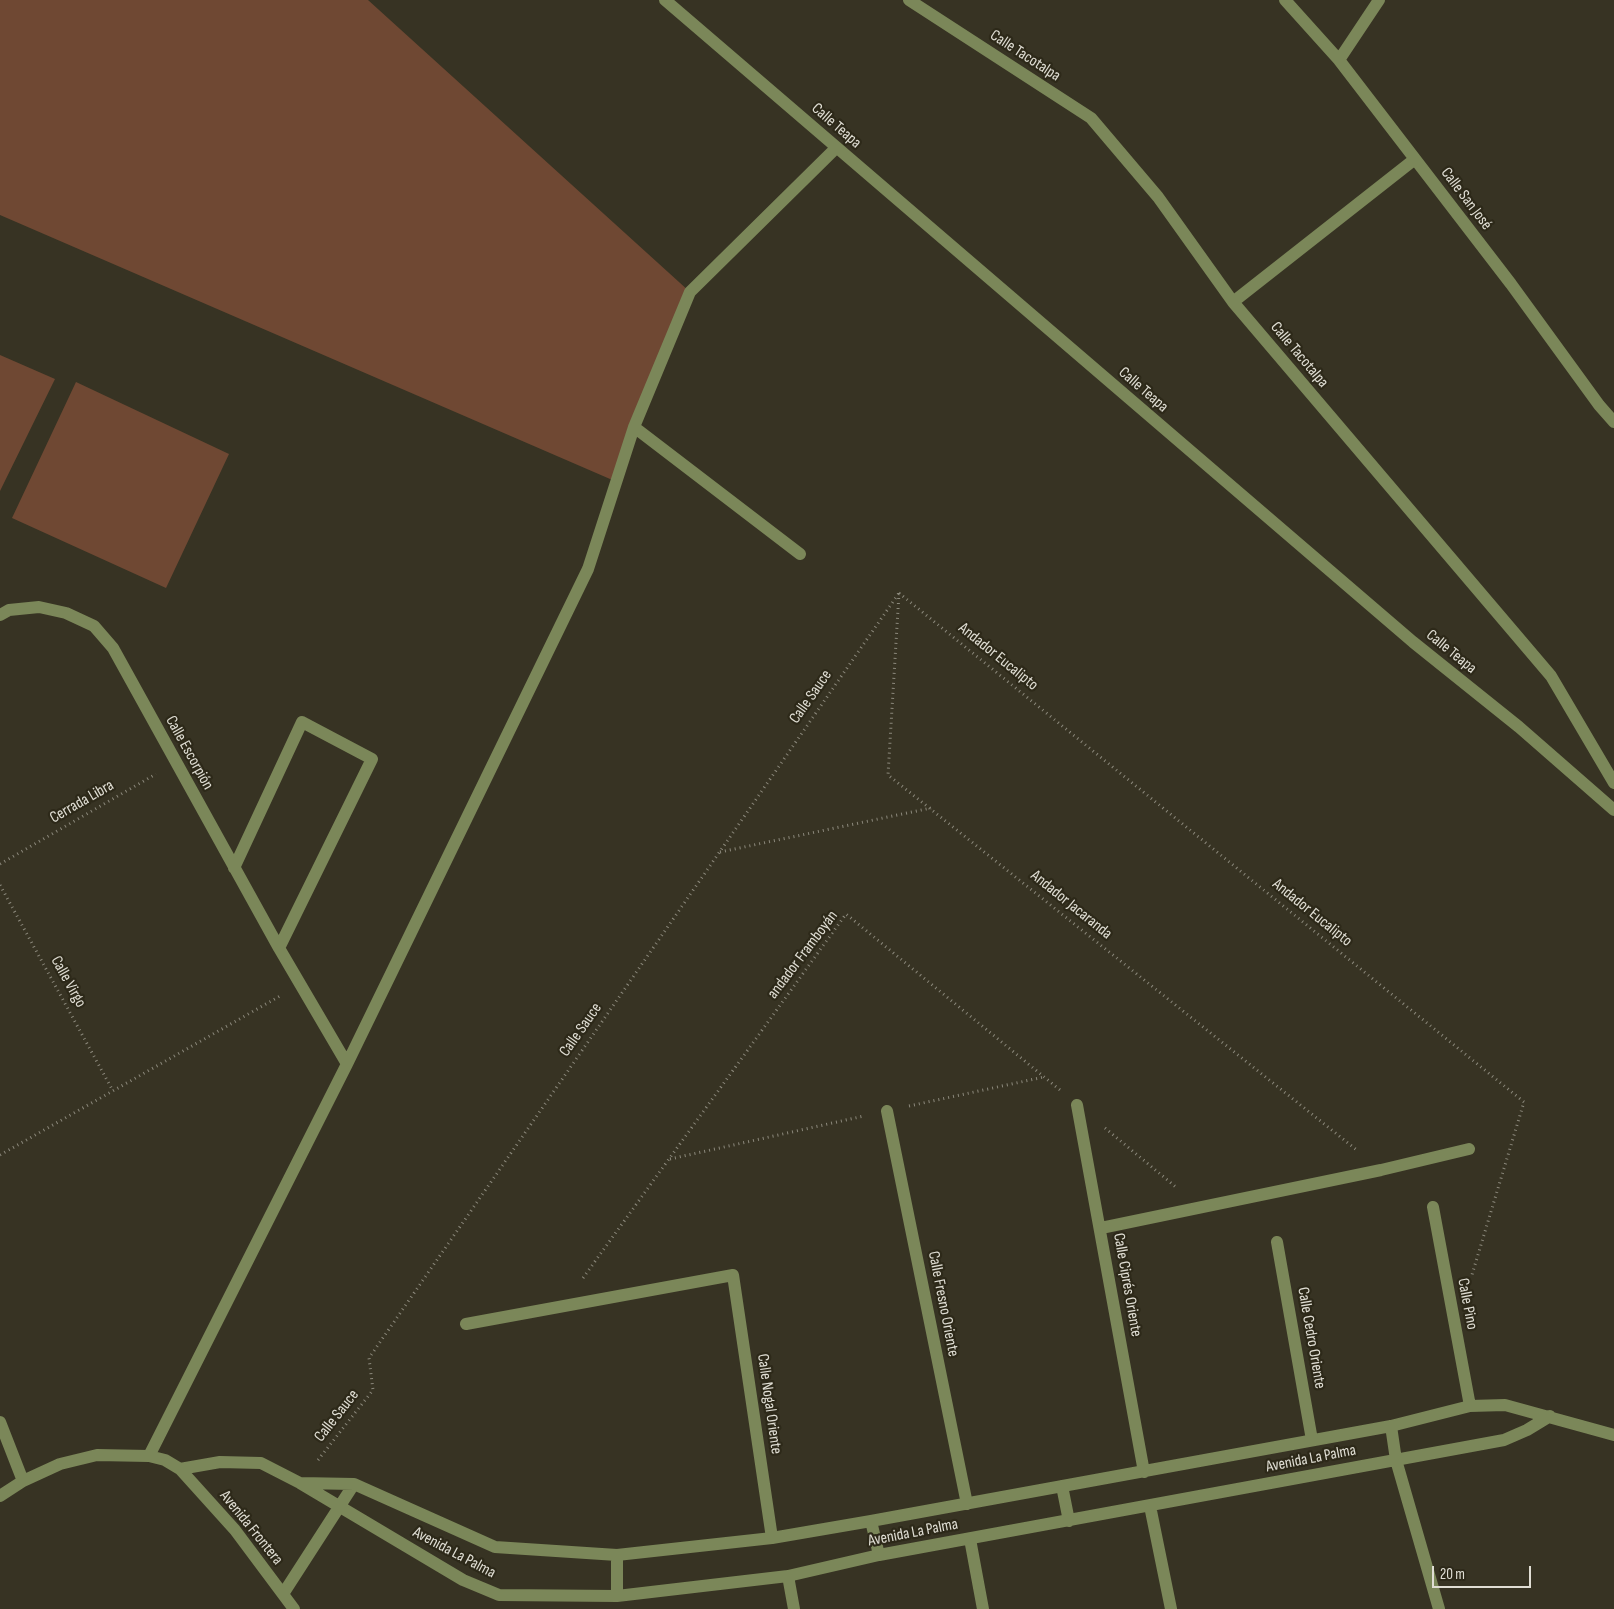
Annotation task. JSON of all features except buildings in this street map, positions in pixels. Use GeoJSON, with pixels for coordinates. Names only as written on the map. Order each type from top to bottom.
{"type":"FeatureCollection","features":[{"type":"Feature","properties":{"kind":"street","name":"Calle Teapa"},"geometry":{"type":"LineString","coordinates":[[665,0],[1413,642],[1519,727],[1614,810]]}},
{"type":"Feature","properties":{"kind":"street","name":"Calle Tacotalpa"},"geometry":{"type":"LineString","coordinates":[[910,0],[1091,118],[1158,196],[1233,302],[1551,676],[1614,783]]}},
{"type":"Feature","properties":{"kind":"street","name":"Calle San José"},"geometry":{"type":"LineString","coordinates":[[1285,0],[1339,60],[1510,284],[1599,405],[1614,422]]}},
{"type":"Feature","properties":{"kind":"street"},"geometry":{"type":"LineString","coordinates":[[1339,60],[1379,0]]}},
{"type":"Feature","properties":{"kind":"street"},"geometry":{"type":"LineString","coordinates":[[149,1456],[347,1064],[588,569],[634,427],[690,292],[836,148]]}},
{"type":"Feature","properties":{"kind":"street"},"geometry":{"type":"LineString","coordinates":[[1233,302],[1415,159]]}},
{"type":"Feature","properties":{"kind":"street"},"geometry":{"type":"LineString","coordinates":[[634,427],[800,554]]}},
{"type":"Feature","properties":{"kind":"street","name":"Calle Escorpión"},"geometry":{"type":"LineString","coordinates":[[0,615],[9,610],[39,607],[66,613],[94,626],[113,648],[279,948],[347,1064]]}},
{"type":"Feature","properties":{"kind":"street"},"geometry":{"type":"LineString","coordinates":[[234,868],[302,722],[372,759],[279,948]]}},
{"type":"Feature","properties":{"kind":"street"},"geometry":{"type":"LineString","coordinates":[[1604,800],[1614,790]]}},
{"type":"Feature","properties":{"kind":"street","name":"Calle Ciprés Oriente"},"geometry":{"type":"LineString","coordinates":[[1077,1105],[1144,1472]]}},
{"type":"Feature","properties":{"kind":"street","name":"Calle Fresno Oriente"},"geometry":{"type":"LineString","coordinates":[[887,1111],[966,1504]]}},
{"type":"Feature","properties":{"kind":"street"},"geometry":{"type":"LineString","coordinates":[[1100,1228],[1469,1150]]}},
{"type":"Feature","properties":{"kind":"street","name":"Calle Pino"},"geometry":{"type":"LineString","coordinates":[[1432,1207],[1470,1406]]}},
{"type":"Feature","properties":{"kind":"street","name":"Calle Cedro Oriente"},"geometry":{"type":"LineString","coordinates":[[1277,1242],[1312,1440]]}},
{"type":"Feature","properties":{"kind":"street","name":"Calle Nogal Oriente"},"geometry":{"type":"LineString","coordinates":[[562,1307],[733,1275],[772,1538]]}},
{"type":"Feature","properties":{"kind":"street"},"geometry":{"type":"LineString","coordinates":[[466,1324],[562,1307]]}},
{"type":"Feature","properties":{"kind":"street","name":"Avenida La Palma"},"geometry":{"type":"LineString","coordinates":[[300,1483],[354,1484],[495,1547],[617,1555],[772,1538],[872,1521],[1391,1426],[1470,1406],[1505,1405],[1614,1435]]}},
{"type":"Feature","properties":{"kind":"street","name":"Avenida La Palma"},"geometry":{"type":"LineString","coordinates":[[180,1470],[220,1462],[261,1463],[300,1483],[463,1580],[499,1595],[617,1596],[788,1576],[879,1555],[1504,1440],[1527,1430],[1550,1416]]}},
{"type":"Feature","properties":{"kind":"street"},"geometry":{"type":"LineString","coordinates":[[0,1422],[23,1481]]}},
{"type":"Feature","properties":{"kind":"street"},"geometry":{"type":"LineString","coordinates":[[1391,1426],[1396,1460],[1439,1609]]}},
{"type":"Feature","properties":{"kind":"street","name":"Avenida Frontera"},"geometry":{"type":"LineString","coordinates":[[0,1496],[23,1481],[60,1464],[97,1455],[149,1456],[165,1460],[180,1470],[235,1530],[294,1609]]}},
{"type":"Feature","properties":{"kind":"street"},"geometry":{"type":"LineString","coordinates":[[284,1594],[354,1484]]}},
{"type":"Feature","properties":{"kind":"street"},"geometry":{"type":"LineString","coordinates":[[1062,1486],[1069,1521]]}},
{"type":"Feature","properties":{"kind":"street"},"geometry":{"type":"LineString","coordinates":[[1150,1506],[1171,1609]]}},
{"type":"Feature","properties":{"kind":"street"},"geometry":{"type":"LineString","coordinates":[[872,1521],[879,1555]]}},
{"type":"Feature","properties":{"kind":"street"},"geometry":{"type":"LineString","coordinates":[[970,1539],[983,1609]]}},
{"type":"Feature","properties":{"kind":"street"},"geometry":{"type":"LineString","coordinates":[[617,1555],[617,1596]]}},
{"type":"Feature","properties":{"kind":"street"},"geometry":{"type":"LineString","coordinates":[[788,1576],[794,1609]]}},
{"type":"Feature","properties":{"kind":"path","name":"Andador Jacaranda"},"geometry":{"type":"LineString","coordinates":[[899,593],[888,775],[1381,1170]]}},
{"type":"Feature","properties":{"kind":"path","name":"Calle Sauce"},"geometry":{"type":"LineString","coordinates":[[300,1483],[373,1390],[369,1358],[899,593]]}},
{"type":"Feature","properties":{"kind":"path","name":"Andador Eucalipto"},"geometry":{"type":"LineString","coordinates":[[899,593],[1524,1102],[1470,1283]]}},
{"type":"Feature","properties":{"kind":"path","name":"Cerrada Libra"},"geometry":{"type":"LineString","coordinates":[[0,864],[176,763]]}},
{"type":"Feature","properties":{"kind":"path"},"geometry":{"type":"LineString","coordinates":[[719,852],[931,808]]}},
{"type":"Feature","properties":{"kind":"path","name":"Calle Virgo"},"geometry":{"type":"LineString","coordinates":[[0,885],[113,1091]]}},
{"type":"Feature","properties":{"kind":"path","name":"andador Framboyán"},"geometry":{"type":"LineString","coordinates":[[562,1307],[846,914],[1200,1207]]}},
{"type":"Feature","properties":{"kind":"path"},"geometry":{"type":"LineString","coordinates":[[0,1155],[300,985]]}},
{"type":"Feature","properties":{"kind":"path"},"geometry":{"type":"LineString","coordinates":[[669,1159],[1044,1077]]}},
{"type":"Feature","properties":{"kind":"shaded area"},"geometry":{"type":"Polygon","coordinates":[[[0,0],[368,0],[690,292],[617,482],[0,215],[0,0]]]}},
{"type":"Feature","properties":{"kind":"shaded area"},"geometry":{"type":"Polygon","coordinates":[[[0,355],[55,379],[0,491],[0,355]]]}},
{"type":"Feature","properties":{"kind":"shaded area"},"geometry":{"type":"Polygon","coordinates":[[[76,382],[229,454],[166,588],[12,518],[76,382]]]}}]}
